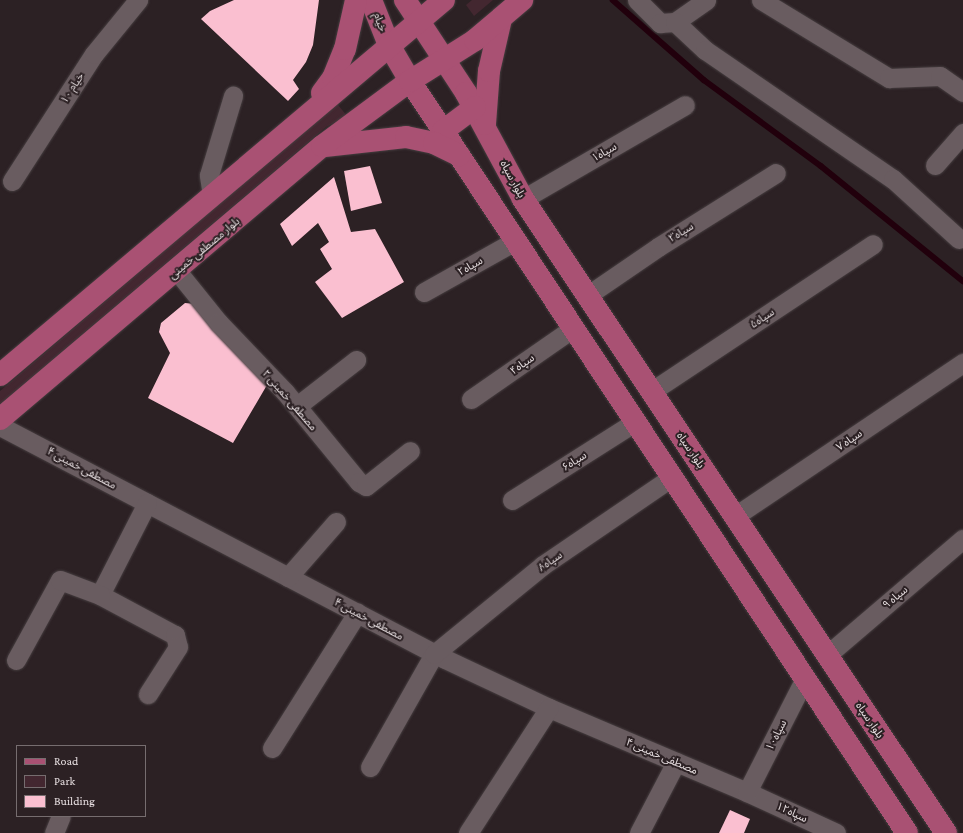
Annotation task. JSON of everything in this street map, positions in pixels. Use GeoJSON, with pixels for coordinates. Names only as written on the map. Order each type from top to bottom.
{"type":"FeatureCollection","features":[{"type":"Feature","properties":{"kind":"main road"},"geometry":{"type":"LineString","coordinates":[[304,117],[333,78],[345,49],[356,0]]}},
{"type":"Feature","properties":{"kind":"main road","name":"خیام"},"geometry":{"type":"LineString","coordinates":[[371,0],[389,44],[410,81]]}},
{"type":"Feature","properties":{"kind":"main road"},"geometry":{"type":"LineString","coordinates":[[405,0],[419,19]]}},
{"type":"Feature","properties":{"kind":"main road"},"geometry":{"type":"LineString","coordinates":[[0,375],[389,44],[444,0]]}},
{"type":"Feature","properties":{"kind":"main road","name":"بلوار مصطفی خمینی"},"geometry":{"type":"LineString","coordinates":[[0,419],[177,271],[322,146],[410,81],[445,61],[522,0]]}},
{"type":"Feature","properties":{"kind":"main road"},"geometry":{"type":"LineString","coordinates":[[443,131],[480,116],[501,18]]}},
{"type":"Feature","properties":{"kind":"main road","name":"بلوار سپاه"},"geometry":{"type":"LineString","coordinates":[[419,19],[480,116],[524,199],[946,833]]}},
{"type":"Feature","properties":{"kind":"main road"},"geometry":{"type":"LineString","coordinates":[[410,81],[907,833]]}},
{"type":"Feature","properties":{"kind":"main road"},"geometry":{"type":"LineString","coordinates":[[322,146],[406,137],[434,143],[459,156]]}},
{"type":"Feature","properties":{"kind":"street","name":"خیام ۱۰"},"geometry":{"type":"LineString","coordinates":[[12,181],[94,54],[138,0]]}},
{"type":"Feature","properties":{"kind":"street"},"geometry":{"type":"LineString","coordinates":[[637,0],[660,23],[675,22],[706,0]]}},
{"type":"Feature","properties":{"kind":"street"},"geometry":{"type":"LineString","coordinates":[[761,0],[890,78],[940,76],[963,92]]}},
{"type":"Feature","properties":{"kind":"street"},"geometry":{"type":"LineString","coordinates":[[675,22],[705,50],[894,179],[959,239]]}},
{"type":"Feature","properties":{"kind":"street"},"geometry":{"type":"LineString","coordinates":[[212,195],[209,175],[233,96]]}},
{"type":"Feature","properties":{"kind":"street","name":"سپاه۱"},"geometry":{"type":"LineString","coordinates":[[524,199],[685,105]]}},
{"type":"Feature","properties":{"kind":"street"},"geometry":{"type":"LineString","coordinates":[[935,165],[963,133]]}},
{"type":"Feature","properties":{"kind":"street","name":"سپاه۳"},"geometry":{"type":"LineString","coordinates":[[588,295],[658,247],[776,173]]}},
{"type":"Feature","properties":{"kind":"street","name":"سپاه۲"},"geometry":{"type":"LineString","coordinates":[[424,292],[515,241]]}},
{"type":"Feature","properties":{"kind":"street","name":"سپاه۵"},"geometry":{"type":"LineString","coordinates":[[652,391],[873,244]]}},
{"type":"Feature","properties":{"kind":"street","name":"مصطفی خمینی ۲"},"geometry":{"type":"LineString","coordinates":[[177,271],[219,323],[297,406],[359,482],[366,486],[410,451]]}},
{"type":"Feature","properties":{"kind":"street","name":"سپاه۴"},"geometry":{"type":"LineString","coordinates":[[471,399],[573,328]]}},
{"type":"Feature","properties":{"kind":"street"},"geometry":{"type":"LineString","coordinates":[[297,406],[356,360]]}},
{"type":"Feature","properties":{"kind":"street","name":"سپاه ۷"},"geometry":{"type":"LineString","coordinates":[[735,516],[963,363]]}},
{"type":"Feature","properties":{"kind":"street","name":"سپاه۶"},"geometry":{"type":"LineString","coordinates":[[512,500],[635,422]]}},
{"type":"Feature","properties":{"kind":"street","name":"مصطفی خمینی ۴"},"geometry":{"type":"LineString","coordinates":[[0,426],[434,654],[549,708],[747,792]]}},
{"type":"Feature","properties":{"kind":"street","name":"سپاه۸"},"geometry":{"type":"LineString","coordinates":[[434,654],[543,565],[672,477]]}},
{"type":"Feature","properties":{"kind":"street"},"geometry":{"type":"LineString","coordinates":[[100,595],[147,503]]}},
{"type":"Feature","properties":{"kind":"street"},"geometry":{"type":"LineString","coordinates":[[288,577],[336,522]]}},
{"type":"Feature","properties":{"kind":"street","name":"سپاه ۹"},"geometry":{"type":"LineString","coordinates":[[827,655],[963,539]]}},
{"type":"Feature","properties":{"kind":"street"},"geometry":{"type":"LineString","coordinates":[[16,660],[60,580],[100,595],[175,635],[178,647],[148,694]]}},
{"type":"Feature","properties":{"kind":"street"},"geometry":{"type":"LineString","coordinates":[[272,748],[357,613]]}},
{"type":"Feature","properties":{"kind":"street"},"geometry":{"type":"LineString","coordinates":[[370,767],[434,654]]}},
{"type":"Feature","properties":{"kind":"street","name":"سپاه۱۰"},"geometry":{"type":"LineString","coordinates":[[747,792],[804,678]]}},
{"type":"Feature","properties":{"kind":"street"},"geometry":{"type":"LineString","coordinates":[[468,833],[549,708]]}},
{"type":"Feature","properties":{"kind":"street"},"geometry":{"type":"LineString","coordinates":[[639,833],[676,762]]}},
{"type":"Feature","properties":{"kind":"street","name":"سپاه۱۲"},"geometry":{"type":"LineString","coordinates":[[747,792],[836,833]]}},
{"type":"Feature","properties":{"kind":"street"},"geometry":{"type":"LineString","coordinates":[[54,833],[61,817]]}},
{"type":"Feature","properties":{"kind":"green space"},"geometry":{"type":"Polygon","coordinates":[[[472,0],[493,0],[474,16],[466,5],[472,0]]]}},
{"type":"Feature","properties":{"kind":"green space"},"geometry":{"type":"Polygon","coordinates":[[[335,101],[347,116],[326,127],[0,404],[0,391],[319,119],[335,101]]]}},
{"type":"Feature","properties":{"kind":"building"},"geometry":{"type":"Polygon","coordinates":[[[234,0],[319,0],[313,45],[306,62],[293,80],[299,89],[288,101],[201,19],[210,11],[234,0]]]}},
{"type":"Feature","properties":{"kind":"building"},"geometry":{"type":"Polygon","coordinates":[[[370,166],[382,203],[351,211],[344,171],[370,166]]]}},
{"type":"Feature","properties":{"kind":"building"},"geometry":{"type":"Polygon","coordinates":[[[334,177],[351,232],[375,229],[404,282],[342,318],[315,282],[332,269],[320,249],[329,242],[318,223],[292,246],[280,224],[334,177]]]}},
{"type":"Feature","properties":{"kind":"building"},"geometry":{"type":"Polygon","coordinates":[[[185,303],[196,304],[267,385],[233,443],[148,398],[170,353],[159,332],[161,323],[185,303]]]}},
{"type":"Feature","properties":{"kind":"building"},"geometry":{"type":"Polygon","coordinates":[[[730,810],[750,819],[744,833],[719,833],[730,810]]]}},
{"type":"Feature","properties":{"kind":"waterway"},"geometry":{"type":"LineString","coordinates":[[613,0],[704,80],[821,166],[963,281]]}}]}
